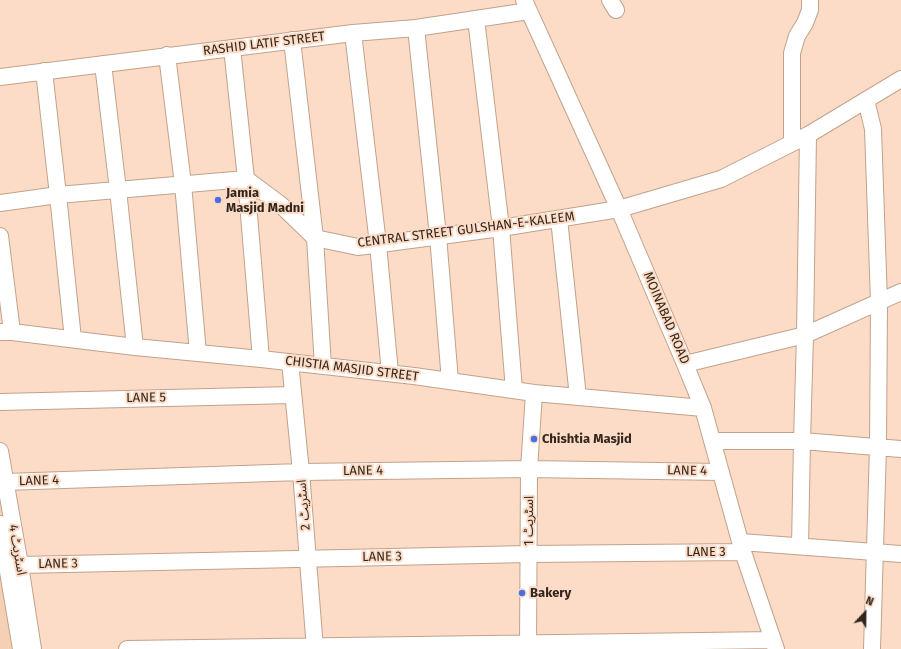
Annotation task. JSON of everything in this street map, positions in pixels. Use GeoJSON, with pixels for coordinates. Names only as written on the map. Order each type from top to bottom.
{"type":"FeatureCollection","features":[{"type":"Feature","properties":{"kind":"street"},"geometry":{"type":"LineString","coordinates":[[792,143],[792,53],[797,36],[806,23],[810,10],[810,0]]}},
{"type":"Feature","properties":{"kind":"street","name":"RASHID LATIF STREET"},"geometry":{"type":"LineString","coordinates":[[0,77],[292,40],[416,28],[476,19],[526,6]]}},
{"type":"Feature","properties":{"kind":"street","name":"MOINABAD ROAD"},"geometry":{"type":"LineString","coordinates":[[526,6],[619,209],[703,408],[742,547],[774,644]]}},
{"type":"Feature","properties":{"kind":"street"},"geometry":{"type":"LineString","coordinates":[[476,19],[501,228],[514,390]]}},
{"type":"Feature","properties":{"kind":"street"},"geometry":{"type":"LineString","coordinates":[[416,28],[438,236],[450,381]]}},
{"type":"Feature","properties":{"kind":"street"},"geometry":{"type":"LineString","coordinates":[[353,33],[378,244],[390,373]]}},
{"type":"Feature","properties":{"kind":"street"},"geometry":{"type":"LineString","coordinates":[[292,40],[315,238],[323,366]]}},
{"type":"Feature","properties":{"kind":"street"},"geometry":{"type":"LineString","coordinates":[[232,48],[246,179],[261,359]]}},
{"type":"Feature","properties":{"kind":"street"},"geometry":{"type":"LineString","coordinates":[[167,55],[183,184],[198,353]]}},
{"type":"Feature","properties":{"kind":"street"},"geometry":{"type":"LineString","coordinates":[[103,64],[135,347]]}},
{"type":"Feature","properties":{"kind":"street"},"geometry":{"type":"LineString","coordinates":[[44,71],[73,340]]}},
{"type":"Feature","properties":{"kind":"street","name":"CENTRAL STREET GULSHAN-E-KALEEM"},"geometry":{"type":"LineString","coordinates":[[315,238],[358,247],[501,228],[619,209],[721,179],[808,135],[901,79]]}},
{"type":"Feature","properties":{"kind":"street"},"geometry":{"type":"LineString","coordinates":[[866,100],[873,129],[879,302],[878,447],[872,649]]}},
{"type":"Feature","properties":{"kind":"street"},"geometry":{"type":"LineString","coordinates":[[800,546],[808,135]]}},
{"type":"Feature","properties":{"kind":"street"},"geometry":{"type":"LineString","coordinates":[[0,204],[58,195],[246,179],[281,205],[315,238]]}},
{"type":"Feature","properties":{"kind":"street"},"geometry":{"type":"LineString","coordinates":[[560,219],[578,397]]}},
{"type":"Feature","properties":{"kind":"street"},"geometry":{"type":"LineString","coordinates":[[0,236],[6,332]]}},
{"type":"Feature","properties":{"kind":"street"},"geometry":{"type":"LineString","coordinates":[[685,364],[805,335],[901,292]]}},
{"type":"Feature","properties":{"kind":"street","name":"CHISTIA MASJID STREET"},"geometry":{"type":"LineString","coordinates":[[6,332],[135,347],[390,373],[534,393],[703,408]]}},
{"type":"Feature","properties":{"kind":"street","name":"اسٹریٹ 2"},"geometry":{"type":"LineString","coordinates":[[290,362],[301,472],[315,648]]}},
{"type":"Feature","properties":{"kind":"street","name":"اسٹریٹ 1"},"geometry":{"type":"LineString","coordinates":[[528,646],[529,469],[534,393]]}},
{"type":"Feature","properties":{"kind":"street","name":"LANE 5"},"geometry":{"type":"LineString","coordinates":[[0,402],[293,395]]}},
{"type":"Feature","properties":{"kind":"street"},"geometry":{"type":"LineString","coordinates":[[712,441],[802,441],[901,449]]}},
{"type":"Feature","properties":{"kind":"street","name":"اسٹریٹ 4"},"geometry":{"type":"LineString","coordinates":[[0,451],[20,565],[32,649]]}},
{"type":"Feature","properties":{"kind":"street","name":"LANE 4"},"geometry":{"type":"LineString","coordinates":[[5,482],[301,472],[529,469],[721,472]]}},
{"type":"Feature","properties":{"kind":"street"},"geometry":{"type":"LineString","coordinates":[[0,524],[21,649]]}},
{"type":"Feature","properties":{"kind":"street","name":"LANE 3"},"geometry":{"type":"LineString","coordinates":[[20,565],[528,554],[800,546],[901,554]]}},
{"type":"Feature","properties":{"kind":"street"},"geometry":{"type":"LineString","coordinates":[[127,649],[774,644]]}},
{"type":"Feature","properties":{"kind":"shaded area"},"geometry":{"type":"Polygon","coordinates":[[[0,471],[29,649],[0,649],[0,471]]]}},
{"type":"Feature","properties":{"kind":"place","name":"Jamia Masjid Madni"},"geometry":{"type":"Point","coordinates":[218,200]}},
{"type":"Feature","properties":{"kind":"place","name":"Chishtia Masjid"},"geometry":{"type":"Point","coordinates":[534,439]}},
{"type":"Feature","properties":{"kind":"place","name":"Bakery"},"geometry":{"type":"Point","coordinates":[522,593]}}]}
